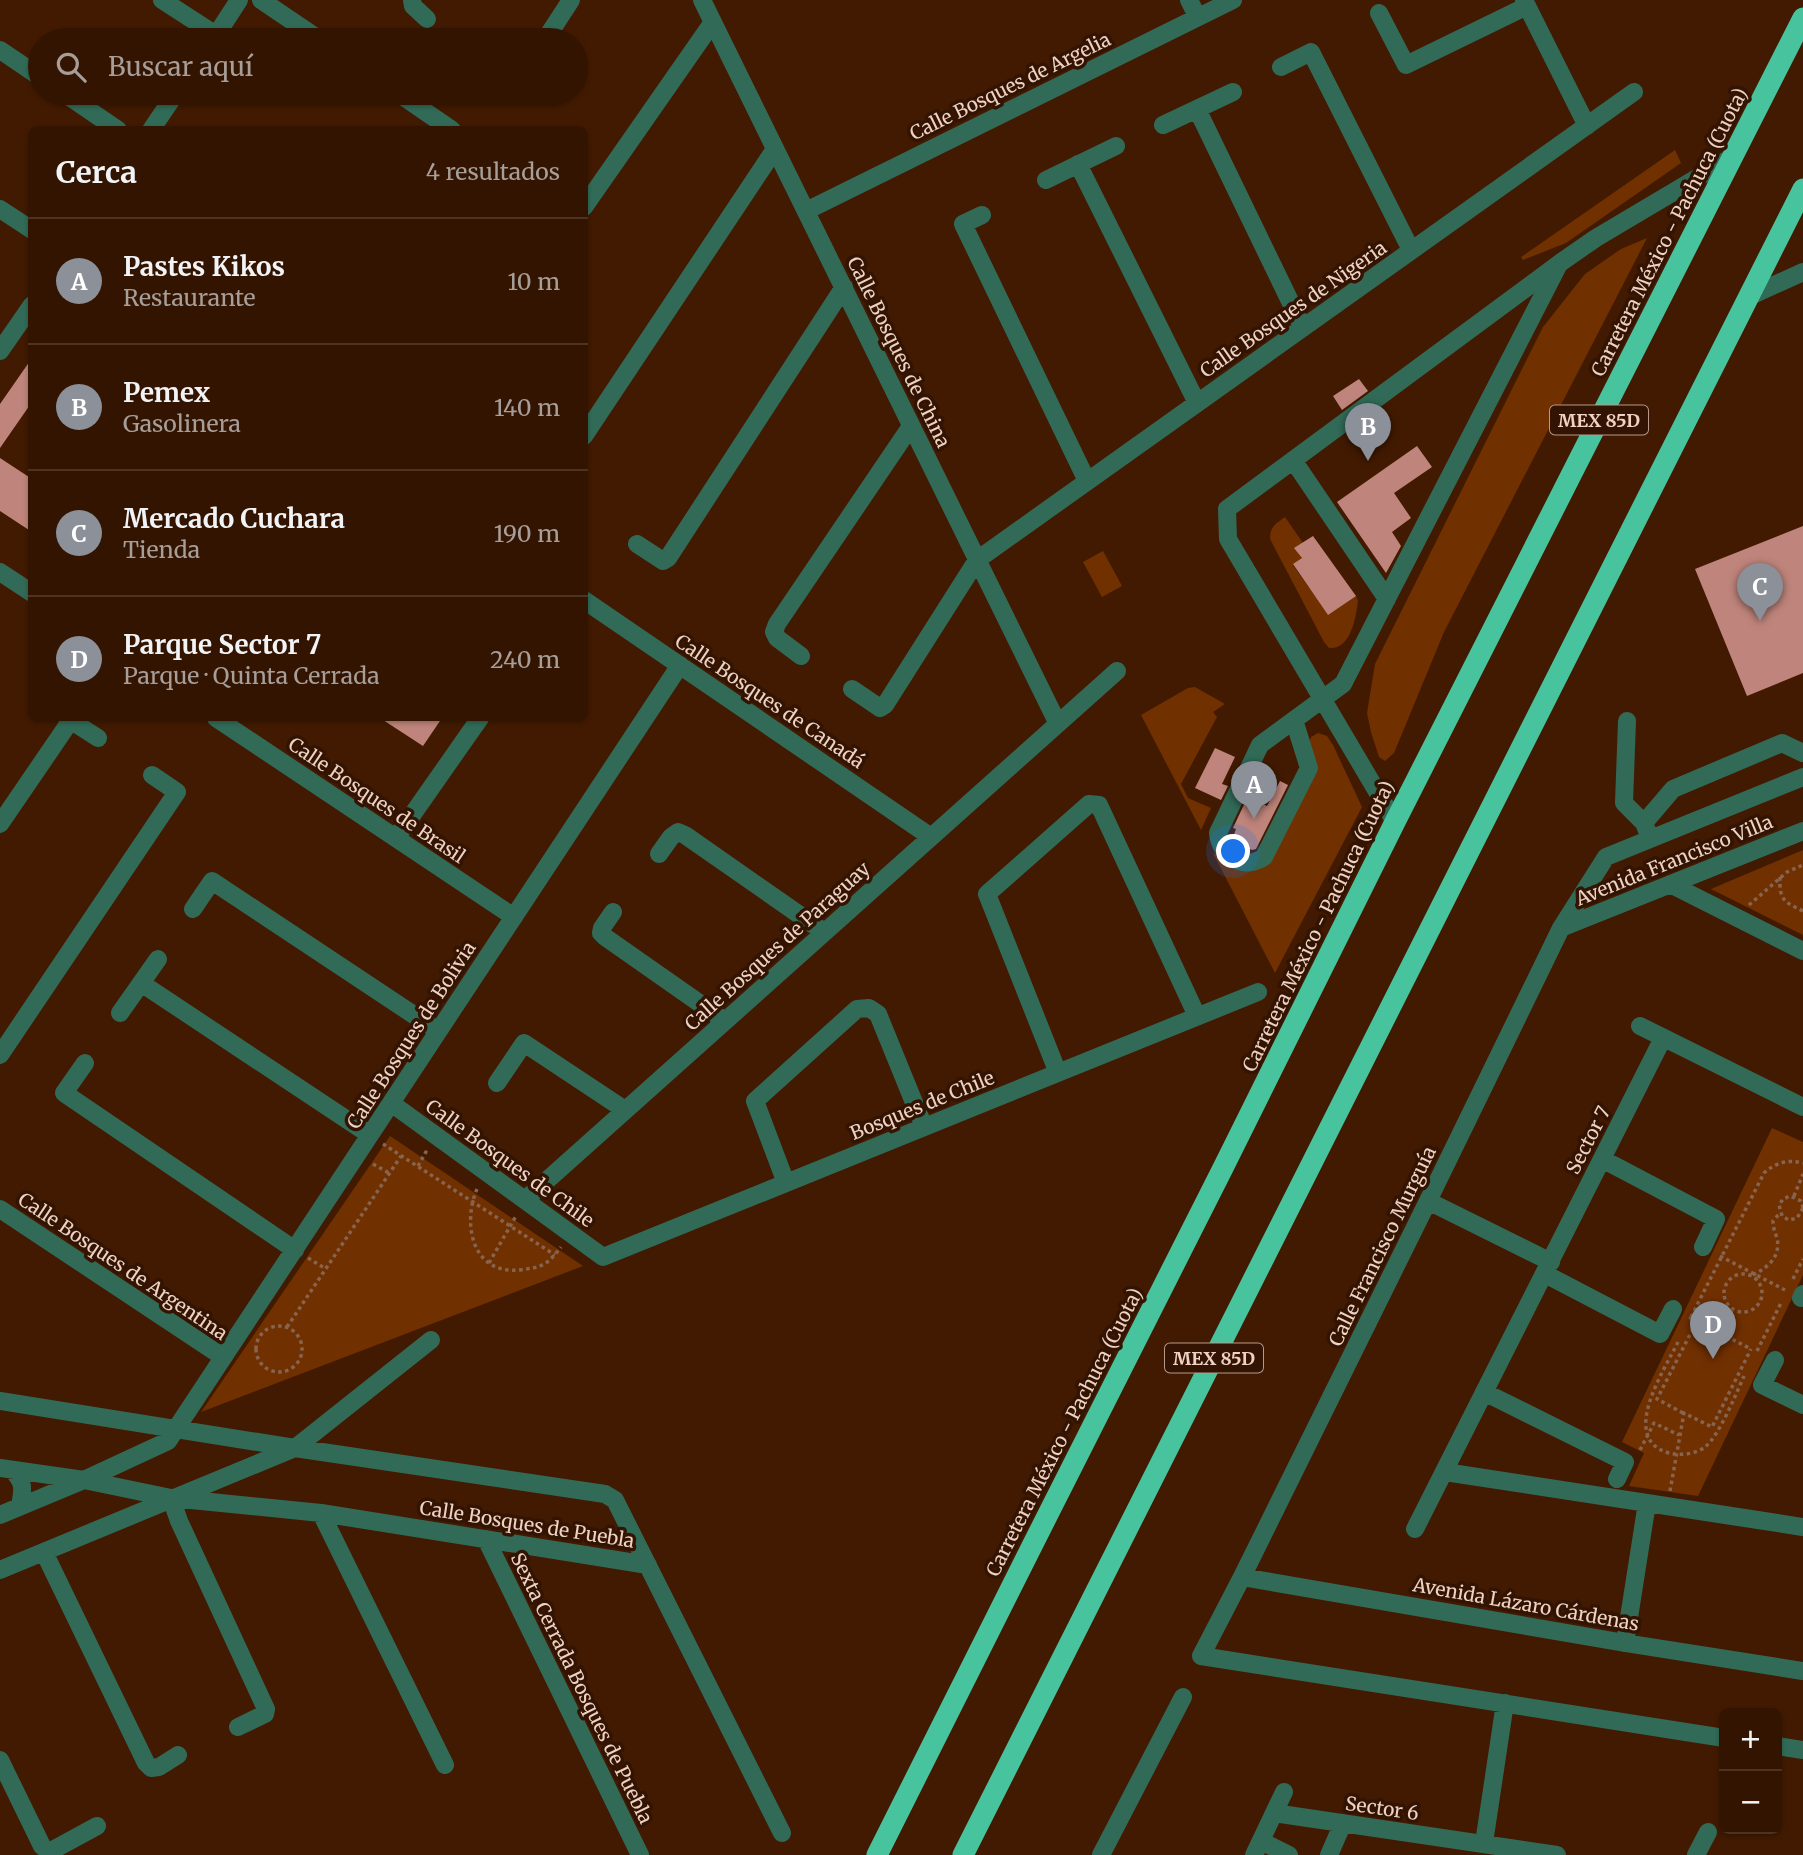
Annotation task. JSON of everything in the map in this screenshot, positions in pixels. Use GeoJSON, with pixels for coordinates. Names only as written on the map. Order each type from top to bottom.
{"type":"FeatureCollection","features":[{"type":"Feature","properties":{"kind":"highway","name":"Carretera México - Pachuca (Cuota)"},"geometry":{"type":"LineString","coordinates":[[877,1855],[1395,822],[1803,18]]}},
{"type":"Feature","properties":{"kind":"highway","name":"MEX 85D"},"geometry":{"type":"LineString","coordinates":[[963,1855],[1803,189]]}},
{"type":"Feature","properties":{"kind":"street"},"geometry":{"type":"LineString","coordinates":[[162,0],[200,28]]}},
{"type":"Feature","properties":{"kind":"street"},"geometry":{"type":"LineString","coordinates":[[221,28],[239,0]]}},
{"type":"Feature","properties":{"kind":"street"},"geometry":{"type":"LineString","coordinates":[[261,0],[302,28]]}},
{"type":"Feature","properties":{"kind":"street"},"geometry":{"type":"LineString","coordinates":[[412,0],[413,6],[427,19]]}},
{"type":"Feature","properties":{"kind":"street"},"geometry":{"type":"LineString","coordinates":[[553,28],[571,0]]}},
{"type":"Feature","properties":{"kind":"street","name":"Calle Bosques de China"},"geometry":{"type":"LineString","coordinates":[[702,0],[1058,724]]}},
{"type":"Feature","properties":{"kind":"street"},"geometry":{"type":"LineString","coordinates":[[1189,0],[1198,16]]}},
{"type":"Feature","properties":{"kind":"street","name":"Calle Bosques de Argelia"},"geometry":{"type":"LineString","coordinates":[[806,211],[1233,0]]}},
{"type":"Feature","properties":{"kind":"street"},"geometry":{"type":"LineString","coordinates":[[1379,13],[1406,65],[1526,3],[1587,126]]}},
{"type":"Feature","properties":{"kind":"street"},"geometry":{"type":"LineString","coordinates":[[588,201],[713,22]]}},
{"type":"Feature","properties":{"kind":"street"},"geometry":{"type":"LineString","coordinates":[[0,50],[28,69]]}},
{"type":"Feature","properties":{"kind":"street"},"geometry":{"type":"LineString","coordinates":[[1281,67],[1311,52],[1411,250]]}},
{"type":"Feature","properties":{"kind":"street"},"geometry":{"type":"LineString","coordinates":[[1163,125],[1233,92]]}},
{"type":"Feature","properties":{"kind":"street","name":"Calle Bosques de Nigeria"},"geometry":{"type":"LineString","coordinates":[[977,559],[1634,92]]}},
{"type":"Feature","properties":{"kind":"street"},"geometry":{"type":"LineString","coordinates":[[82,105],[112,126]]}},
{"type":"Feature","properties":{"kind":"street"},"geometry":{"type":"LineString","coordinates":[[154,126],[169,105]]}},
{"type":"Feature","properties":{"kind":"street"},"geometry":{"type":"LineString","coordinates":[[416,105],[446,126]]}},
{"type":"Feature","properties":{"kind":"street"},"geometry":{"type":"LineString","coordinates":[[1196,109],[1303,328]]}},
{"type":"Feature","properties":{"kind":"street"},"geometry":{"type":"LineString","coordinates":[[1046,180],[1116,146]]}},
{"type":"Feature","properties":{"kind":"street"},"geometry":{"type":"LineString","coordinates":[[588,430],[775,149]]}},
{"type":"Feature","properties":{"kind":"street"},"geometry":{"type":"LineString","coordinates":[[1395,822],[1228,539],[1227,509],[1560,262],[1734,156]]}},
{"type":"Feature","properties":{"kind":"street"},"geometry":{"type":"LineString","coordinates":[[1078,164],[1197,403]]}},
{"type":"Feature","properties":{"kind":"street"},"geometry":{"type":"LineString","coordinates":[[0,209],[28,227]]}},
{"type":"Feature","properties":{"kind":"street"},"geometry":{"type":"LineString","coordinates":[[982,215],[963,224],[1087,481]]}},
{"type":"Feature","properties":{"kind":"street"},"geometry":{"type":"LineString","coordinates":[[1294,720],[1309,768],[1264,856],[1256,862],[1245,863],[1224,853],[1218,833],[1260,745],[1294,720],[1322,700],[1343,684],[1560,262]]}},
{"type":"Feature","properties":{"kind":"street"},"geometry":{"type":"LineString","coordinates":[[1748,298],[1803,272]]}},
{"type":"Feature","properties":{"kind":"street"},"geometry":{"type":"LineString","coordinates":[[637,544],[663,561],[668,558],[844,287]]}},
{"type":"Feature","properties":{"kind":"street"},"geometry":{"type":"LineString","coordinates":[[0,351],[28,311]]}},
{"type":"Feature","properties":{"kind":"street"},"geometry":{"type":"LineString","coordinates":[[802,656],[777,638],[774,632],[777,624],[911,426]]}},
{"type":"Feature","properties":{"kind":"street"},"geometry":{"type":"LineString","coordinates":[[1293,460],[1387,599]]}},
{"type":"Feature","properties":{"kind":"street"},"geometry":{"type":"LineString","coordinates":[[852,689],[880,708],[885,705],[977,559]]}},
{"type":"Feature","properties":{"kind":"street"},"geometry":{"type":"LineString","coordinates":[[0,572],[28,590]]}},
{"type":"Feature","properties":{"kind":"street","name":"Calle Bosques de Canadá"},"geometry":{"type":"LineString","coordinates":[[588,603],[931,837]]}},
{"type":"Feature","properties":{"kind":"street","name":"Calle Bosques de Bolivia"},"geometry":{"type":"LineString","coordinates":[[0,1515],[168,1441],[680,665]]}},
{"type":"Feature","properties":{"kind":"street","name":"Calle Bosques de Paraguay"},"geometry":{"type":"LineString","coordinates":[[525,1200],[1117,671]]}},
{"type":"Feature","properties":{"kind":"street"},"geometry":{"type":"LineString","coordinates":[[0,824],[68,721]]}},
{"type":"Feature","properties":{"kind":"street"},"geometry":{"type":"LineString","coordinates":[[72,721],[98,738]]}},
{"type":"Feature","properties":{"kind":"street","name":"Calle Bosques de Brasil"},"geometry":{"type":"LineString","coordinates":[[220,721],[514,917]]}},
{"type":"Feature","properties":{"kind":"street"},"geometry":{"type":"LineString","coordinates":[[396,838],[479,721]]}},
{"type":"Feature","properties":{"kind":"street"},"geometry":{"type":"LineString","coordinates":[[1627,721],[1623,803],[1647,831],[1673,789],[1782,743],[1803,753]]}},
{"type":"Feature","properties":{"kind":"street"},"geometry":{"type":"LineString","coordinates":[[0,1055],[177,792],[152,775]]}},
{"type":"Feature","properties":{"kind":"street","name":"Avenida Francisco Villa"},"geometry":{"type":"LineString","coordinates":[[1606,857],[1647,831],[1803,777]]}},
{"type":"Feature","properties":{"kind":"street"},"geometry":{"type":"LineString","coordinates":[[1058,1073],[987,894],[1089,804],[1099,805],[1197,1016]]}},
{"type":"Feature","properties":{"kind":"street","name":"Avenida Francisco Villa"},"geometry":{"type":"LineString","coordinates":[[1561,928],[1803,831]]}},
{"type":"Feature","properties":{"kind":"street"},"geometry":{"type":"LineString","coordinates":[[659,854],[671,837],[678,832],[685,835],[824,932]]}},
{"type":"Feature","properties":{"kind":"street","name":"Calle Francisco Murguía"},"geometry":{"type":"LineString","coordinates":[[1505,1703],[1201,1656],[1561,928],[1606,857]]}},
{"type":"Feature","properties":{"kind":"street"},"geometry":{"type":"LineString","coordinates":[[193,909],[212,881],[438,1031]]}},
{"type":"Feature","properties":{"kind":"street"},"geometry":{"type":"LineString","coordinates":[[1670,884],[1803,951]]}},
{"type":"Feature","properties":{"kind":"street"},"geometry":{"type":"LineString","coordinates":[[613,912],[602,928],[601,933],[605,937],[725,1021]]}},
{"type":"Feature","properties":{"kind":"street"},"geometry":{"type":"LineString","coordinates":[[120,1013],[158,959]]}},
{"type":"Feature","properties":{"kind":"street"},"geometry":{"type":"LineString","coordinates":[[141,983],[370,1135]]}},
{"type":"Feature","properties":{"kind":"street","name":"Bosques de Chile"},"geometry":{"type":"LineString","coordinates":[[603,1257],[1258,992]]}},
{"type":"Feature","properties":{"kind":"street"},"geometry":{"type":"LineString","coordinates":[[786,1183],[755,1101],[857,1009],[869,1008],[878,1014],[924,1127]]}},
{"type":"Feature","properties":{"kind":"street"},"geometry":{"type":"LineString","coordinates":[[1640,1026],[1803,1107]]}},
{"type":"Feature","properties":{"kind":"street","name":"Sector 7"},"geometry":{"type":"LineString","coordinates":[[1415,1529],[1663,1038]]}},
{"type":"Feature","properties":{"kind":"street"},"geometry":{"type":"LineString","coordinates":[[497,1083],[524,1043],[625,1110]]}},
{"type":"Feature","properties":{"kind":"street"},"geometry":{"type":"LineString","coordinates":[[85,1063],[64,1093],[295,1250]]}},
{"type":"Feature","properties":{"kind":"street","name":"Calle Bosques de Chile"},"geometry":{"type":"LineString","coordinates":[[391,1102],[603,1257]]}},
{"type":"Feature","properties":{"kind":"street"},"geometry":{"type":"LineString","coordinates":[[1602,1159],[1716,1219],[1703,1247]]}},
{"type":"Feature","properties":{"kind":"street"},"geometry":{"type":"LineString","coordinates":[[1428,1201],[1660,1334],[1673,1309]]}},
{"type":"Feature","properties":{"kind":"street","name":"Calle Bosques de Argentina"},"geometry":{"type":"LineString","coordinates":[[0,1209],[223,1357]]}},
{"type":"Feature","properties":{"kind":"street"},"geometry":{"type":"LineString","coordinates":[[0,1570],[295,1448],[431,1340]]}},
{"type":"Feature","properties":{"kind":"street"},"geometry":{"type":"LineString","coordinates":[[1775,1360],[1762,1385],[1803,1405]]}},
{"type":"Feature","properties":{"kind":"street"},"geometry":{"type":"LineString","coordinates":[[1485,1392],[1621,1470]]}},
{"type":"Feature","properties":{"kind":"street","name":"Calle Bosques de Puebla"},"geometry":{"type":"LineString","coordinates":[[0,1401],[605,1494],[615,1500],[648,1565]]}},
{"type":"Feature","properties":{"kind":"street"},"geometry":{"type":"LineString","coordinates":[[6,1469],[21,1479],[23,1490],[20,1506]]}},
{"type":"Feature","properties":{"kind":"street","name":"Calle Bosques de Puebla"},"geometry":{"type":"LineString","coordinates":[[6,1469],[84,1480],[171,1498],[321,1513],[648,1565]]}},
{"type":"Feature","properties":{"kind":"street"},"geometry":{"type":"LineString","coordinates":[[1445,1472],[1803,1527]]}},
{"type":"Feature","properties":{"kind":"street"},"geometry":{"type":"LineString","coordinates":[[171,1498],[179,1521],[266,1709],[261,1717],[238,1727]]}},
{"type":"Feature","properties":{"kind":"street"},"geometry":{"type":"LineString","coordinates":[[1625,1643],[1647,1503]]}},
{"type":"Feature","properties":{"kind":"street"},"geometry":{"type":"LineString","coordinates":[[321,1513],[445,1765]]}},
{"type":"Feature","properties":{"kind":"street","name":"Sexta Cerrada Bosques de Puebla"},"geometry":{"type":"LineString","coordinates":[[486,1539],[640,1855]]}},
{"type":"Feature","properties":{"kind":"street"},"geometry":{"type":"LineString","coordinates":[[44,1552],[146,1763],[151,1768],[159,1767],[178,1755]]}},
{"type":"Feature","properties":{"kind":"street"},"geometry":{"type":"LineString","coordinates":[[648,1565],[782,1833]]}},
{"type":"Feature","properties":{"kind":"street","name":"Avenida Lázaro Cárdenas"},"geometry":{"type":"LineString","coordinates":[[1242,1577],[1803,1671]]}},
{"type":"Feature","properties":{"kind":"street"},"geometry":{"type":"LineString","coordinates":[[1101,1855],[1183,1697]]}},
{"type":"Feature","properties":{"kind":"street"},"geometry":{"type":"LineString","coordinates":[[1484,1843],[1505,1703],[1719,1737]]}},
{"type":"Feature","properties":{"kind":"street"},"geometry":{"type":"LineString","coordinates":[[1782,1747],[1803,1750]]}},
{"type":"Feature","properties":{"kind":"street"},"geometry":{"type":"LineString","coordinates":[[0,1760],[42,1846],[47,1850],[52,1850],[97,1826]]}},
{"type":"Feature","properties":{"kind":"street"},"geometry":{"type":"LineString","coordinates":[[1284,1792],[1257,1848],[1289,1855]]}},
{"type":"Feature","properties":{"kind":"street","name":"Sector 6"},"geometry":{"type":"LineString","coordinates":[[1274,1813],[1557,1855]]}},
{"type":"Feature","properties":{"kind":"street"},"geometry":{"type":"LineString","coordinates":[[1329,1855],[1343,1823]]}},
{"type":"Feature","properties":{"kind":"street"},"geometry":{"type":"LineString","coordinates":[[1696,1855],[1708,1832]]}},
{"type":"Feature","properties":{"kind":"path"},"geometry":{"type":"LineString","coordinates":[[1735,917],[1780,877],[1803,865]]}},
{"type":"Feature","properties":{"kind":"path"},"geometry":{"type":"LineString","coordinates":[[1780,877],[1781,896],[1787,903],[1803,911]]}},
{"type":"Feature","properties":{"kind":"path"},"geometry":{"type":"LineString","coordinates":[[370,1135],[555,1255]]}},
{"type":"Feature","properties":{"kind":"path"},"geometry":{"type":"LineString","coordinates":[[287,1327],[401,1156]]}},
{"type":"Feature","properties":{"kind":"path"},"geometry":{"type":"LineString","coordinates":[[1690,1318],[1764,1174],[1772,1166],[1782,1163],[1803,1163]]}},
{"type":"Feature","properties":{"kind":"path"},"geometry":{"type":"LineString","coordinates":[[485,1171],[472,1201],[472,1239],[482,1257],[495,1268],[534,1268],[551,1261],[571,1234]]}},
{"type":"Feature","properties":{"kind":"path"},"geometry":{"type":"LineString","coordinates":[[1794,1196],[1803,1174]]}},
{"type":"Feature","properties":{"kind":"path"},"geometry":{"type":"LineString","coordinates":[[1794,1196],[1801,1201],[1803,1210],[1800,1216],[1793,1220],[1786,1219],[1780,1213],[1779,1205],[1783,1199],[1794,1196]]}},
{"type":"Feature","properties":{"kind":"path"},"geometry":{"type":"LineString","coordinates":[[489,1263],[525,1200]]}},
{"type":"Feature","properties":{"kind":"path"},"geometry":{"type":"LineString","coordinates":[[1753,1275],[1762,1290],[1760,1303],[1745,1312],[1732,1309],[1724,1299],[1728,1281],[1739,1274],[1753,1275],[1774,1260],[1778,1250],[1773,1221],[1780,1213]]}},
{"type":"Feature","properties":{"kind":"path"},"geometry":{"type":"LineString","coordinates":[[1703,1247],[1753,1275],[1797,1294]]}},
{"type":"Feature","properties":{"kind":"path"},"geometry":{"type":"LineString","coordinates":[[1757,1352],[1797,1294],[1803,1258]]}},
{"type":"Feature","properties":{"kind":"path"},"geometry":{"type":"LineString","coordinates":[[1673,1309],[1775,1360]]}},
{"type":"Feature","properties":{"kind":"path"},"geometry":{"type":"LineString","coordinates":[[1721,1334],[1732,1309]]}},
{"type":"Feature","properties":{"kind":"path"},"geometry":{"type":"LineString","coordinates":[[1697,1321],[1657,1399],[1712,1427],[1751,1349]]}},
{"type":"Feature","properties":{"kind":"path"},"geometry":{"type":"LineString","coordinates":[[272,1327],[287,1327],[299,1337],[302,1344],[300,1359],[289,1370],[273,1371],[261,1362],[256,1349],[258,1342],[261,1335],[272,1327]]}},
{"type":"Feature","properties":{"kind":"path"},"geometry":{"type":"LineString","coordinates":[[1678,1342],[1648,1401],[1646,1426],[1650,1438],[1658,1448],[1683,1455],[1706,1447],[1714,1437],[1744,1376]]}},
{"type":"Feature","properties":{"kind":"path"},"geometry":{"type":"LineString","coordinates":[[1667,1506],[1684,1413]]}},
{"type":"Feature","properties":{"kind":"path"},"geometry":{"type":"LineString","coordinates":[[1621,1470],[1637,1454],[1654,1423],[1679,1436]]}},
{"type":"Feature","properties":{"kind":"shaded area"},"geometry":{"type":"Polygon","coordinates":[[[1675,150],[1681,163],[1566,243],[1523,260],[1521,257],[1675,150]]]}},
{"type":"Feature","properties":{"kind":"shaded area"},"geometry":{"type":"Polygon","coordinates":[[[1647,238],[1444,632],[1394,753],[1385,761],[1379,757],[1367,713],[1375,664],[1543,327],[1585,274],[1621,249],[1647,238]]]}},
{"type":"Feature","properties":{"kind":"shaded area"},"geometry":{"type":"Polygon","coordinates":[[[1285,517],[1303,543],[1295,548],[1302,558],[1293,565],[1315,596],[1356,596],[1358,601],[1351,631],[1343,644],[1336,647],[1329,648],[1324,642],[1270,539],[1274,526],[1285,517]]]}},
{"type":"Feature","properties":{"kind":"shaded area"},"geometry":{"type":"Polygon","coordinates":[[[1103,551],[1122,586],[1102,597],[1083,562],[1103,551]]]}},
{"type":"Feature","properties":{"kind":"shaded area"},"geometry":{"type":"Polygon","coordinates":[[[1195,687],[1225,704],[1213,712],[1217,717],[1181,784],[1188,798],[1211,808],[1201,830],[1141,715],[1188,688],[1195,687]]]}},
{"type":"Feature","properties":{"kind":"shaded area"},"geometry":{"type":"Polygon","coordinates":[[[1318,733],[1327,736],[1333,745],[1362,807],[1275,973],[1213,853],[1246,869],[1260,868],[1311,737],[1318,733]]]}},
{"type":"Feature","properties":{"kind":"shaded area"},"geometry":{"type":"Polygon","coordinates":[[[1803,850],[1803,935],[1711,889],[1803,850]]]}},
{"type":"Feature","properties":{"kind":"shaded area"},"geometry":{"type":"Polygon","coordinates":[[[1772,1128],[1803,1142],[1803,1275],[1698,1496],[1629,1486],[1644,1453],[1622,1442],[1772,1128]]]}},
{"type":"Feature","properties":{"kind":"shaded area"},"geometry":{"type":"Polygon","coordinates":[[[390,1136],[583,1266],[201,1412],[390,1136]]]}},
{"type":"Feature","properties":{"kind":"building"},"geometry":{"type":"Polygon","coordinates":[[[28,364],[28,408],[0,448],[0,404],[28,364]]]}},
{"type":"Feature","properties":{"kind":"building"},"geometry":{"type":"Polygon","coordinates":[[[1359,379],[1368,391],[1342,410],[1333,396],[1359,379]]]}},
{"type":"Feature","properties":{"kind":"building"},"geometry":{"type":"Polygon","coordinates":[[[1381,410],[1389,421],[1363,439],[1355,428],[1381,410]]]}},
{"type":"Feature","properties":{"kind":"building"},"geometry":{"type":"Polygon","coordinates":[[[1417,446],[1432,467],[1394,493],[1411,518],[1392,532],[1401,546],[1386,573],[1337,502],[1417,446]]]}},
{"type":"Feature","properties":{"kind":"building"},"geometry":{"type":"Polygon","coordinates":[[[0,458],[28,476],[28,529],[0,511],[0,458]]]}},
{"type":"Feature","properties":{"kind":"building"},"geometry":{"type":"Polygon","coordinates":[[[1803,526],[1803,673],[1747,696],[1695,569],[1803,526]]]}},
{"type":"Feature","properties":{"kind":"building"},"geometry":{"type":"Polygon","coordinates":[[[1313,536],[1356,596],[1328,615],[1293,564],[1302,558],[1294,548],[1313,536]]]}},
{"type":"Feature","properties":{"kind":"building"},"geometry":{"type":"Polygon","coordinates":[[[385,721],[440,721],[423,746],[385,721]]]}},
{"type":"Feature","properties":{"kind":"building"},"geometry":{"type":"Polygon","coordinates":[[[1215,748],[1235,757],[1222,784],[1228,786],[1221,800],[1195,788],[1215,748]]]}},
{"type":"Feature","properties":{"kind":"building"},"geometry":{"type":"Polygon","coordinates":[[[1280,781],[1288,785],[1256,849],[1252,850],[1232,840],[1236,829],[1233,828],[1248,796],[1267,806],[1280,781]]]}},
{"type":"Feature","properties":{"kind":"place","name":"Pemex"},"geometry":{"type":"Point","coordinates":[1368,461]}},
{"type":"Feature","properties":{"kind":"place","name":"Mercado Cuchara"},"geometry":{"type":"Point","coordinates":[1760,621]}},
{"type":"Feature","properties":{"kind":"place","name":"Pastes Kikos"},"geometry":{"type":"Point","coordinates":[1254,819]}},
{"type":"Feature","properties":{"kind":"place","name":"Parque Sector 7"},"geometry":{"type":"Point","coordinates":[1713,1359]}}]}
